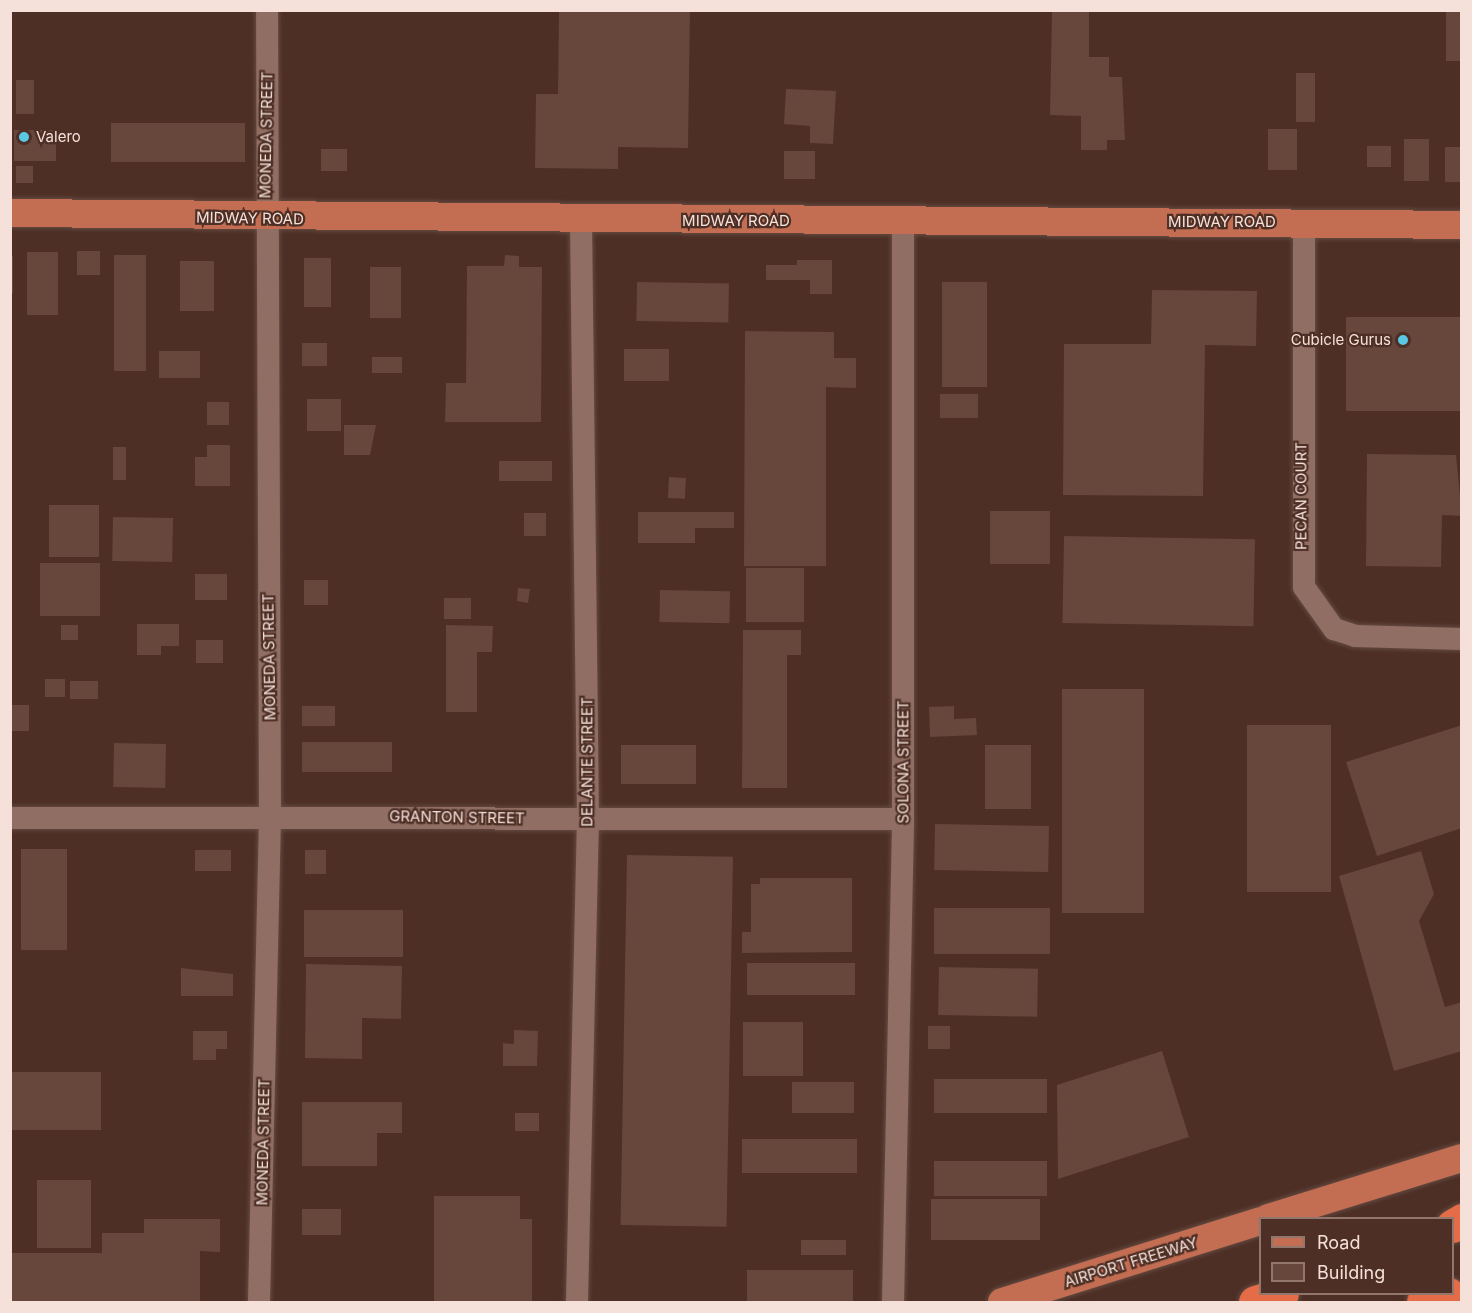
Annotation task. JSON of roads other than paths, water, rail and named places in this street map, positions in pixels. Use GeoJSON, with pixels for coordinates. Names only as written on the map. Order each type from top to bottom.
{"type":"FeatureCollection","features":[{"type":"Feature","properties":{"kind":"highway"},"geometry":{"type":"LineString","coordinates":[[1255,1302],[1276,1295]]}},
{"type":"Feature","properties":{"kind":"highway"},"geometry":{"type":"LineString","coordinates":[[1423,1302],[1445,1295]]}},
{"type":"Feature","properties":{"kind":"main road","name":"MIDWAY ROAD"},"geometry":{"type":"LineString","coordinates":[[10,213],[265,219],[1461,225]]}},
{"type":"Feature","properties":{"kind":"main road"},"geometry":{"type":"LineString","coordinates":[[1271,1217],[1461,1158]]}},
{"type":"Feature","properties":{"kind":"main road","name":"AIRPORT FREEWAY"},"geometry":{"type":"LineString","coordinates":[[1002,1302],[1259,1221]]}},
{"type":"Feature","properties":{"kind":"street","name":"MONEDA STREET"},"geometry":{"type":"LineString","coordinates":[[260,1302],[270,814],[265,219],[267,10]]}},
{"type":"Feature","properties":{"kind":"street","name":"DELANTE STREET"},"geometry":{"type":"LineString","coordinates":[[577,1302],[588,819],[581,221]]}},
{"type":"Feature","properties":{"kind":"street","name":"SOLONA STREET"},"geometry":{"type":"LineString","coordinates":[[893,1302],[903,819],[903,221]]}},
{"type":"Feature","properties":{"kind":"street","name":"PECAN COURT"},"geometry":{"type":"LineString","coordinates":[[1304,223],[1304,587],[1334,629],[1355,636],[1461,639]]}},
{"type":"Feature","properties":{"kind":"street","name":"GRANTON STREET"},"geometry":{"type":"LineString","coordinates":[[10,818],[270,814],[588,819],[903,819]]}},
{"type":"Feature","properties":{"kind":"place","name":"Valero"},"geometry":{"type":"Point","coordinates":[24,137]}},
{"type":"Feature","properties":{"kind":"place","name":"Cubicle Gurus"},"geometry":{"type":"Point","coordinates":[1403,340]}}]}
